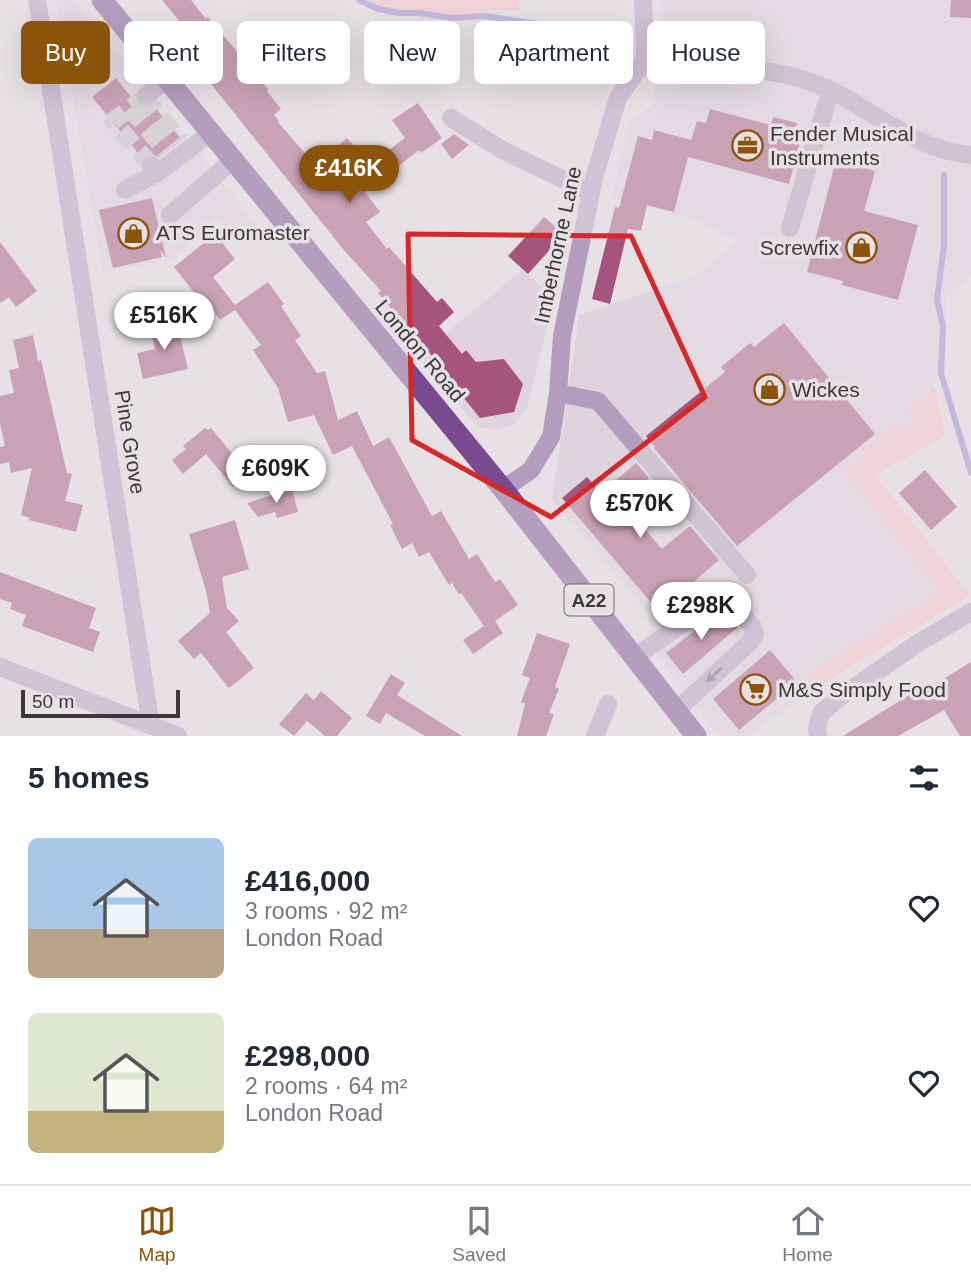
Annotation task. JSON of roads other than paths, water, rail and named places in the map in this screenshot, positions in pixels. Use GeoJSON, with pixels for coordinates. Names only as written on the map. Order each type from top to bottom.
{"type":"FeatureCollection","features":[{"type":"Feature","properties":{"kind":"highway","name":"London Road"},"geometry":{"type":"LineString","coordinates":[[102,0],[124,28]]}},
{"type":"Feature","properties":{"kind":"highway","name":"London Road"},"geometry":{"type":"LineString","coordinates":[[169,84],[503,489],[696,736]]}},
{"type":"Feature","properties":{"kind":"street","name":"Pine Grove"},"geometry":{"type":"LineString","coordinates":[[37,0],[151,726]]}},
{"type":"Feature","properties":{"kind":"street"},"geometry":{"type":"LineString","coordinates":[[643,0],[645,60],[769,72],[806,80],[916,141],[941,150],[971,155]]}},
{"type":"Feature","properties":{"kind":"street","name":"Imberhorne Lane"},"geometry":{"type":"LineString","coordinates":[[503,489],[531,470],[551,438],[558,393],[562,336],[591,192],[618,98],[645,60]]}},
{"type":"Feature","properties":{"kind":"street"},"geometry":{"type":"LineString","coordinates":[[146,96],[161,84]]}},
{"type":"Feature","properties":{"kind":"street"},"geometry":{"type":"LineString","coordinates":[[790,228],[830,92]]}},
{"type":"Feature","properties":{"kind":"street"},"geometry":{"type":"LineString","coordinates":[[451,118],[504,151],[591,192]]}},
{"type":"Feature","properties":{"kind":"street"},"geometry":{"type":"LineString","coordinates":[[125,190],[178,151],[204,138],[213,137]]}},
{"type":"Feature","properties":{"kind":"street"},"geometry":{"type":"LineString","coordinates":[[170,215],[232,161]]}},
{"type":"Feature","properties":{"kind":"street"},"geometry":{"type":"LineString","coordinates":[[558,393],[598,401],[747,575]]}},
{"type":"Feature","properties":{"kind":"street"},"geometry":{"type":"LineString","coordinates":[[633,658],[718,599],[729,602],[752,625],[755,634],[750,642],[676,711]]}},
{"type":"Feature","properties":{"kind":"street"},"geometry":{"type":"LineString","coordinates":[[818,732],[821,713],[839,698],[918,643],[971,612]]}},
{"type":"Feature","properties":{"kind":"street"},"geometry":{"type":"LineString","coordinates":[[0,667],[178,736]]}},
{"type":"Feature","properties":{"kind":"street"},"geometry":{"type":"LineString","coordinates":[[595,736],[608,704]]}},
{"type":"Feature","properties":{"kind":"waterway"},"geometry":{"type":"LineString","coordinates":[[359,0],[378,9],[400,13],[452,18],[485,16],[519,21]]}},
{"type":"Feature","properties":{"kind":"waterway"},"geometry":{"type":"LineString","coordinates":[[944,175],[944,245],[937,300],[943,326],[941,373],[971,473]]}},
{"type":"Feature","properties":{"kind":"tunnel"},"geometry":{"type":"LineString","coordinates":[[146,96],[113,121],[151,165]]}},
{"type":"Feature","properties":{"kind":"tunnel"},"geometry":{"type":"LineString","coordinates":[[144,97],[181,141]]}},
{"type":"Feature","properties":{"kind":"tunnel"},"geometry":{"type":"LineString","coordinates":[[130,108],[167,152]]}},
{"type":"Feature","properties":{"kind":"place","name":"Fender Musical Instruments"},"geometry":{"type":"Point","coordinates":[747,146]}},
{"type":"Feature","properties":{"kind":"place","name":"ATS Euromaster"},"geometry":{"type":"Point","coordinates":[133,233]}},
{"type":"Feature","properties":{"kind":"place","name":"Screwfix"},"geometry":{"type":"Point","coordinates":[862,248]}},
{"type":"Feature","properties":{"kind":"place","name":"Wickes"},"geometry":{"type":"Point","coordinates":[769,390]}},
{"type":"Feature","properties":{"kind":"place","name":"M&S Simply Food"},"geometry":{"type":"Point","coordinates":[755,690]}}]}
